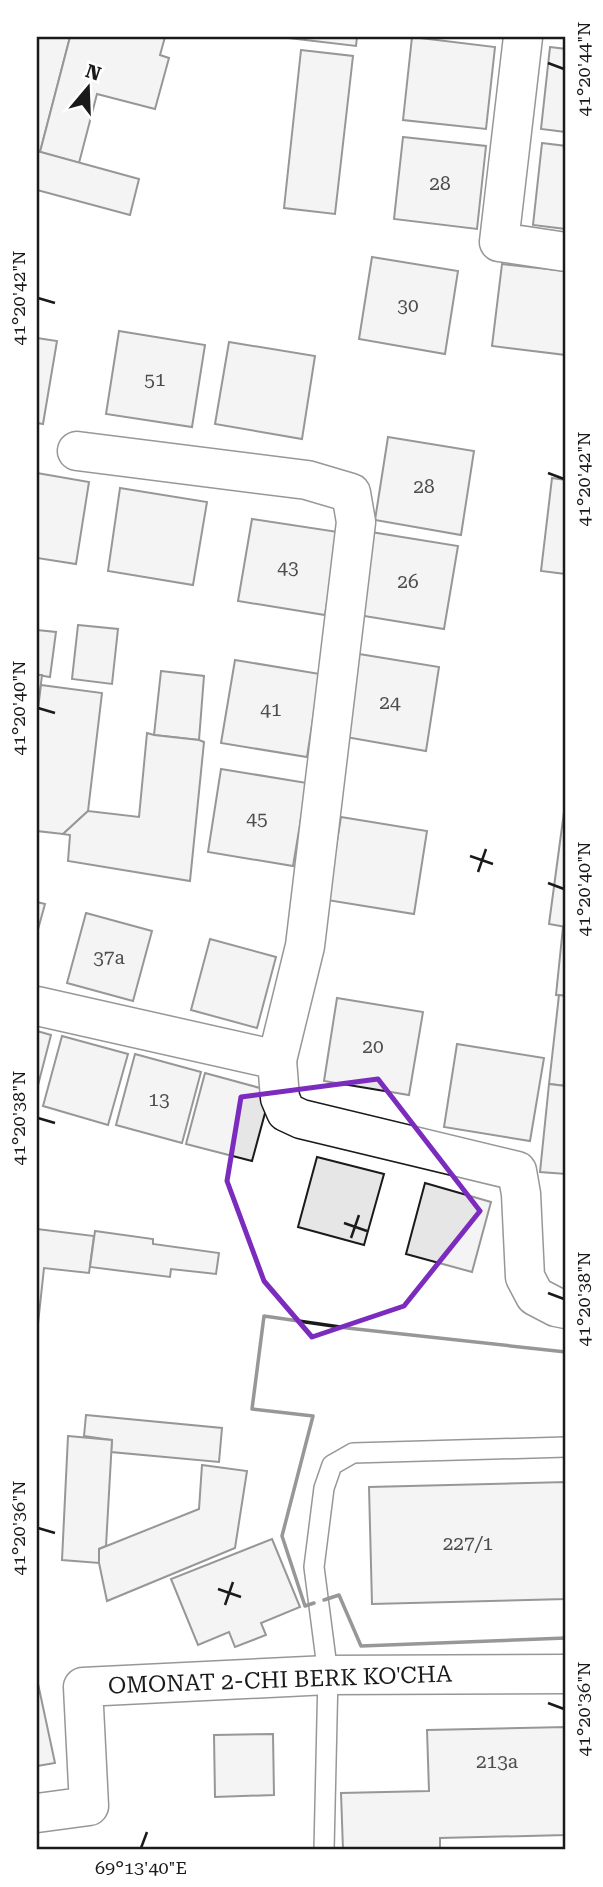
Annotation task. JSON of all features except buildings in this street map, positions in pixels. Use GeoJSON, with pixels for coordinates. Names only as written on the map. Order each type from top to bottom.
{"type":"FeatureCollection","features":[{"type":"Feature","properties":{"kind":"street"},"geometry":{"type":"LineString","coordinates":[[523,37],[499,242],[566,252]]}},
{"type":"Feature","properties":{"kind":"street"},"geometry":{"type":"LineString","coordinates":[[77,451],[307,480],[351,493],[356,522],[305,946],[277,1060],[281,1098],[286,1112],[301,1119],[517,1171],[521,1195],[525,1277],[535,1296],[566,1309]]}},
{"type":"Feature","properties":{"kind":"street"},"geometry":{"type":"LineString","coordinates":[[37,1006],[277,1060]]}},
{"type":"Feature","properties":{"kind":"street","name":"OMONAT 2-CHI BERK KO'CHA"},"geometry":{"type":"LineString","coordinates":[[37,1813],[89,1807],[83,1687],[328,1675],[566,1674]]}},
{"type":"Feature","properties":{"kind":"lane"},"geometry":{"type":"LineString","coordinates":[[324,1850],[328,1675],[314,1567],[324,1488],[332,1465],[353,1453],[566,1447]]}},
{"type":"Feature","properties":{"kind":"highlighted area"},"geometry":{"type":"Polygon","coordinates":[[[378,1079],[480,1211],[404,1306],[312,1337],[264,1281],[227,1181],[241,1097],[378,1079]]]}},
{"type":"Feature","properties":{"kind":"wall"},"geometry":{"type":"LineString","coordinates":[[314,1603],[305,1606],[282,1536],[313,1416],[252,1409],[264,1316],[566,1352]]}},
{"type":"Feature","properties":{"kind":"wall"},"geometry":{"type":"LineString","coordinates":[[324,1600],[339,1595],[361,1646],[566,1638]]}}]}
